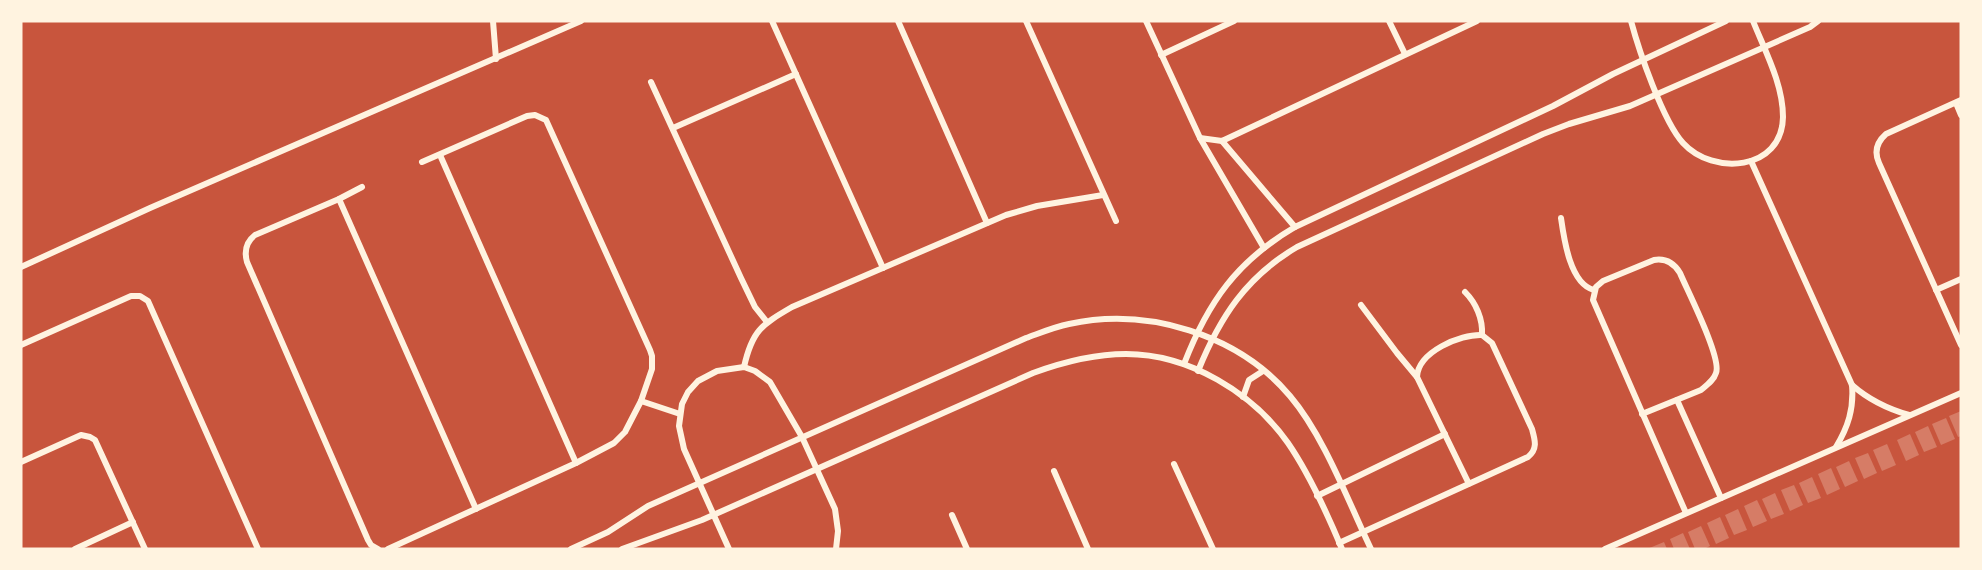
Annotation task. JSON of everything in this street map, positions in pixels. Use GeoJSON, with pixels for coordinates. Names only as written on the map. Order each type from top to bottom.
{"type":"FeatureCollection","features":[{"type":"Feature","properties":{"kind":"street"},"geometry":{"type":"LineString","coordinates":[[493,21],[496,59]]}},
{"type":"Feature","properties":{"kind":"street"},"geometry":{"type":"LineString","coordinates":[[21,267],[150,208],[580,21]]}},
{"type":"Feature","properties":{"kind":"street"},"geometry":{"type":"LineString","coordinates":[[772,21],[883,268]]}},
{"type":"Feature","properties":{"kind":"street"},"geometry":{"type":"LineString","coordinates":[[898,21],[987,223]]}},
{"type":"Feature","properties":{"kind":"street"},"geometry":{"type":"LineString","coordinates":[[1026,21],[1116,222]]}},
{"type":"Feature","properties":{"kind":"street"},"geometry":{"type":"LineString","coordinates":[[1146,21],[1200,138],[1264,248]]}},
{"type":"Feature","properties":{"kind":"street"},"geometry":{"type":"LineString","coordinates":[[1161,55],[1234,21]]}},
{"type":"Feature","properties":{"kind":"street"},"geometry":{"type":"LineString","coordinates":[[1389,21],[1405,54]]}},
{"type":"Feature","properties":{"kind":"street"},"geometry":{"type":"LineString","coordinates":[[1200,138],[1222,141],[1477,21]]}},
{"type":"Feature","properties":{"kind":"street"},"geometry":{"type":"LineString","coordinates":[[1631,21],[1657,94],[1679,139],[1694,153],[1715,162],[1727,164],[1751,161],[1769,149],[1782,129],[1780,94],[1753,21]]}},
{"type":"Feature","properties":{"kind":"street"},"geometry":{"type":"LineString","coordinates":[[1184,364],[1196,332],[1227,284],[1264,248],[1295,227],[1553,106],[1643,59],[1726,21]]}},
{"type":"Feature","properties":{"kind":"street"},"geometry":{"type":"LineString","coordinates":[[1198,371],[1212,339],[1240,294],[1266,267],[1297,247],[1543,134],[1569,124],[1615,112],[1810,27],[1818,21]]}},
{"type":"Feature","properties":{"kind":"street"},"geometry":{"type":"LineString","coordinates":[[673,128],[796,74]]}},
{"type":"Feature","properties":{"kind":"street"},"geometry":{"type":"LineString","coordinates":[[651,82],[755,307],[767,322]]}},
{"type":"Feature","properties":{"kind":"street"},"geometry":{"type":"LineString","coordinates":[[1961,115],[1958,102],[1886,134],[1876,152],[1961,345]]}},
{"type":"Feature","properties":{"kind":"street"},"geometry":{"type":"LineString","coordinates":[[388,549],[576,463],[620,438],[629,427],[652,369],[652,356],[549,123],[543,117],[531,115],[422,162]]}},
{"type":"Feature","properties":{"kind":"street"},"geometry":{"type":"LineString","coordinates":[[1222,141],[1295,227]]}},
{"type":"Feature","properties":{"kind":"street"},"geometry":{"type":"LineString","coordinates":[[440,154],[576,463]]}},
{"type":"Feature","properties":{"kind":"street"},"geometry":{"type":"LineString","coordinates":[[1751,161],[1852,385],[1854,399],[1849,423],[1835,448]]}},
{"type":"Feature","properties":{"kind":"street"},"geometry":{"type":"LineString","coordinates":[[362,187],[255,235],[248,242],[246,257],[368,540],[376,549]]}},
{"type":"Feature","properties":{"kind":"street"},"geometry":{"type":"LineString","coordinates":[[744,367],[750,344],[760,328],[792,308],[987,223],[1037,206],[1103,195]]}},
{"type":"Feature","properties":{"kind":"street"},"geometry":{"type":"LineString","coordinates":[[339,199],[476,509]]}},
{"type":"Feature","properties":{"kind":"street"},"geometry":{"type":"LineString","coordinates":[[1561,218],[1568,254],[1579,280],[1585,287],[1594,290]]}},
{"type":"Feature","properties":{"kind":"street"},"geometry":{"type":"LineString","coordinates":[[1642,414],[1701,390],[1717,372],[1716,356],[1676,267],[1665,260],[1654,260],[1603,281],[1594,290],[1594,304],[1642,414],[1686,513]]}},
{"type":"Feature","properties":{"kind":"street"},"geometry":{"type":"LineString","coordinates":[[1936,290],[1961,279]]}},
{"type":"Feature","properties":{"kind":"street"},"geometry":{"type":"LineString","coordinates":[[1465,292],[1474,303],[1481,320],[1482,335]]}},
{"type":"Feature","properties":{"kind":"street"},"geometry":{"type":"LineString","coordinates":[[21,345],[131,296],[140,296],[148,301],[258,549]]}},
{"type":"Feature","properties":{"kind":"street"},"geometry":{"type":"LineString","coordinates":[[1361,305],[1417,377],[1469,484]]}},
{"type":"Feature","properties":{"kind":"street"},"geometry":{"type":"LineString","coordinates":[[571,549],[608,532],[648,506],[1026,338],[1068,324],[1107,319],[1150,321],[1196,332],[1241,354],[1263,371],[1289,395],[1318,438],[1371,549]]}},
{"type":"Feature","properties":{"kind":"street"},"geometry":{"type":"LineString","coordinates":[[622,549],[714,515],[1033,373],[1090,357],[1128,354],[1152,356],[1184,364],[1212,377],[1243,397],[1266,417],[1288,442],[1340,546],[1363,532],[1533,453],[1535,447],[1532,429],[1492,342],[1482,335],[1468,335],[1432,352],[1422,361],[1417,377]]}},
{"type":"Feature","properties":{"kind":"street"},"geometry":{"type":"LineString","coordinates":[[729,549],[680,438],[681,414],[682,404],[688,392],[698,381],[717,370],[744,367],[755,371],[770,382],[802,437],[835,509],[838,531],[836,549]]}},
{"type":"Feature","properties":{"kind":"street"},"geometry":{"type":"LineString","coordinates":[[1243,397],[1249,381],[1263,371]]}},
{"type":"Feature","properties":{"kind":"street"},"geometry":{"type":"LineString","coordinates":[[1852,385],[1883,406],[1910,415]]}},
{"type":"Feature","properties":{"kind":"street"},"geometry":{"type":"LineString","coordinates":[[1605,549],[1961,393]]}},
{"type":"Feature","properties":{"kind":"street"},"geometry":{"type":"LineString","coordinates":[[1677,399],[1721,498]]}},
{"type":"Feature","properties":{"kind":"street"},"geometry":{"type":"LineString","coordinates":[[641,401],[681,414]]}},
{"type":"Feature","properties":{"kind":"street"},"geometry":{"type":"LineString","coordinates":[[1317,496],[1445,434]]}},
{"type":"Feature","properties":{"kind":"street"},"geometry":{"type":"LineString","coordinates":[[21,462],[81,435],[90,437],[98,445],[145,549]]}},
{"type":"Feature","properties":{"kind":"street"},"geometry":{"type":"LineString","coordinates":[[1174,464],[1213,549]]}},
{"type":"Feature","properties":{"kind":"street"},"geometry":{"type":"LineString","coordinates":[[1054,471],[1088,549]]}},
{"type":"Feature","properties":{"kind":"street"},"geometry":{"type":"LineString","coordinates":[[952,515],[967,549]]}},
{"type":"Feature","properties":{"kind":"street"},"geometry":{"type":"LineString","coordinates":[[75,549],[133,522]]}},
{"type":"Feature","properties":{"kind":"building"},"geometry":{"type":"Polygon","coordinates":[[[1961,411],[1961,436],[1958,437],[1949,416],[1961,411]]]}},
{"type":"Feature","properties":{"kind":"building"},"geometry":{"type":"Polygon","coordinates":[[[1946,418],[1955,439],[1941,445],[1932,424],[1946,418]]]}},
{"type":"Feature","properties":{"kind":"building"},"geometry":{"type":"Polygon","coordinates":[[[1928,426],[1937,447],[1924,452],[1915,432],[1928,426]]]}},
{"type":"Feature","properties":{"kind":"building"},"geometry":{"type":"Polygon","coordinates":[[[1910,434],[1919,455],[1906,461],[1897,440],[1910,434]]]}},
{"type":"Feature","properties":{"kind":"building"},"geometry":{"type":"Polygon","coordinates":[[[1887,444],[1896,465],[1882,471],[1873,450],[1887,444]]]}},
{"type":"Feature","properties":{"kind":"building"},"geometry":{"type":"Polygon","coordinates":[[[1868,453],[1877,473],[1864,479],[1855,458],[1868,453]]]}},
{"type":"Feature","properties":{"kind":"building"},"geometry":{"type":"Polygon","coordinates":[[[1849,461],[1858,481],[1845,487],[1836,467],[1849,461]]]}},
{"type":"Feature","properties":{"kind":"building"},"geometry":{"type":"Polygon","coordinates":[[[1831,468],[1840,489],[1827,495],[1818,474],[1831,468]]]}},
{"type":"Feature","properties":{"kind":"building"},"geometry":{"type":"Polygon","coordinates":[[[1812,477],[1821,498],[1808,503],[1799,483],[1812,477]]]}},
{"type":"Feature","properties":{"kind":"building"},"geometry":{"type":"Polygon","coordinates":[[[1794,485],[1803,505],[1790,511],[1781,490],[1794,485]]]}},
{"type":"Feature","properties":{"kind":"building"},"geometry":{"type":"Polygon","coordinates":[[[1775,493],[1784,514],[1771,519],[1762,499],[1775,493]]]}},
{"type":"Feature","properties":{"kind":"building"},"geometry":{"type":"Polygon","coordinates":[[[1757,500],[1767,521],[1753,527],[1744,506],[1757,500]]]}},
{"type":"Feature","properties":{"kind":"building"},"geometry":{"type":"Polygon","coordinates":[[[1738,509],[1747,530],[1734,535],[1725,515],[1738,509]]]}},
{"type":"Feature","properties":{"kind":"building"},"geometry":{"type":"Polygon","coordinates":[[[1720,517],[1729,538],[1716,544],[1707,523],[1720,517]]]}},
{"type":"Feature","properties":{"kind":"building"},"geometry":{"type":"Polygon","coordinates":[[[1701,526],[1710,546],[1695,549],[1688,532],[1701,526]]]}},
{"type":"Feature","properties":{"kind":"building"},"geometry":{"type":"Polygon","coordinates":[[[1683,533],[1690,549],[1674,549],[1670,539],[1683,533]]]}},
{"type":"Feature","properties":{"kind":"building"},"geometry":{"type":"Polygon","coordinates":[[[1664,542],[1667,549],[1647,549],[1664,542]]]}}]}
